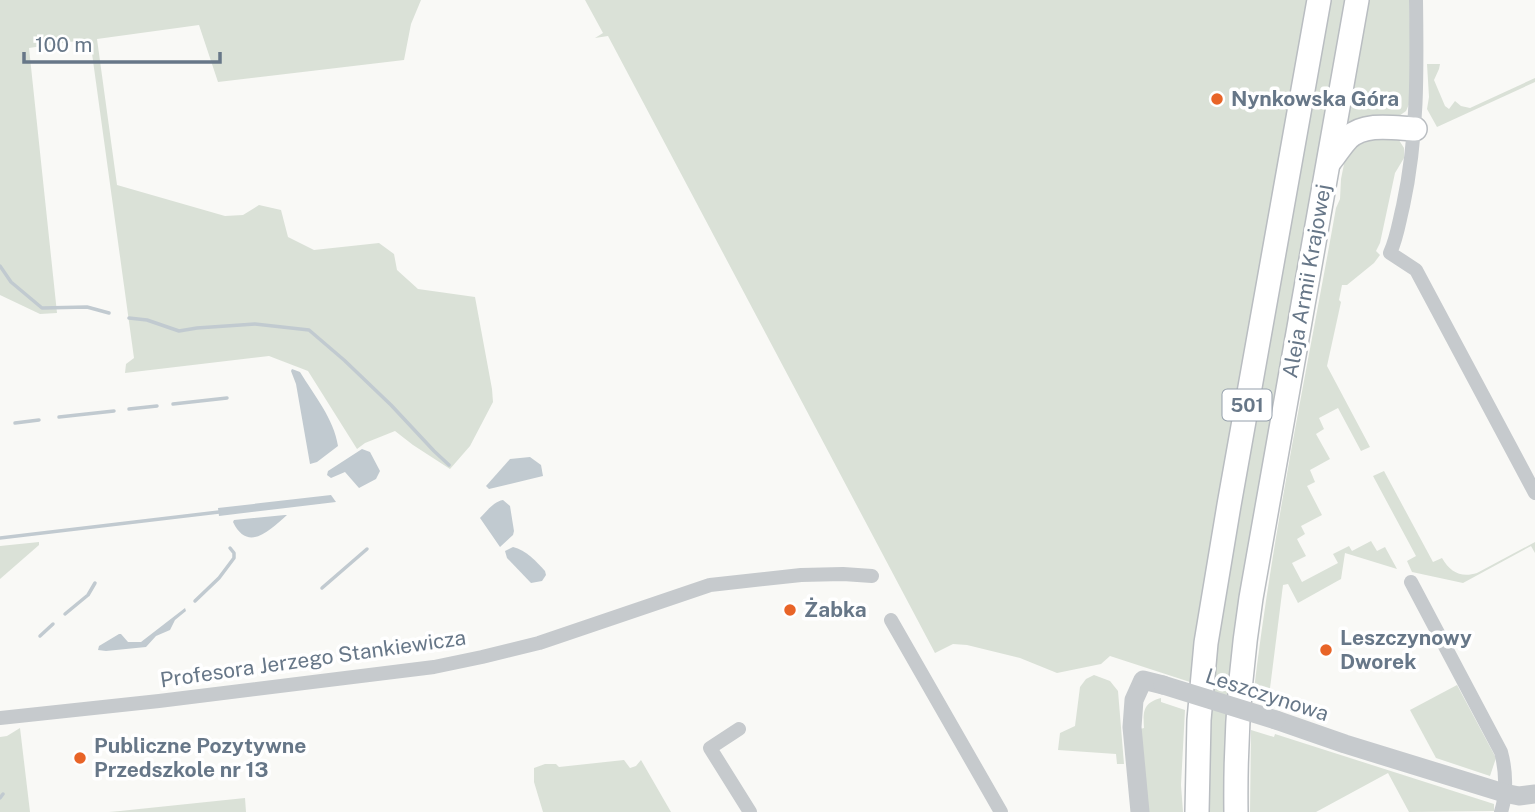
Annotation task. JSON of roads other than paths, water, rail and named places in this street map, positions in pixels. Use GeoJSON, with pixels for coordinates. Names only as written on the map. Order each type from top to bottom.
{"type":"FeatureCollection","features":[{"type":"Feature","properties":{"kind":"main road","name":"Aleja Armii Krajowej"},"geometry":{"type":"LineString","coordinates":[[1197,812],[1199,720],[1206,643],[1319,0]]}},
{"type":"Feature","properties":{"kind":"main road","name":"Aleja Armii Krajowej"},"geometry":{"type":"LineString","coordinates":[[1236,812],[1236,741],[1244,643],[1357,0]]}},
{"type":"Feature","properties":{"kind":"main road"},"geometry":{"type":"LineString","coordinates":[[1328,164],[1348,138],[1357,132],[1380,127],[1415,129]]}},
{"type":"Feature","properties":{"kind":"street"},"geometry":{"type":"LineString","coordinates":[[1416,0],[1418,74],[1415,129],[1406,191],[1390,253],[1416,270],[1535,492]]}},
{"type":"Feature","properties":{"kind":"street","name":"Profesora Jerzego Stankiewicza"},"geometry":{"type":"LineString","coordinates":[[0,718],[434,667],[539,643],[710,585],[801,575],[872,576]]}},
{"type":"Feature","properties":{"kind":"street"},"geometry":{"type":"LineString","coordinates":[[1411,582],[1501,752],[1504,761],[1503,803]]}},
{"type":"Feature","properties":{"kind":"street"},"geometry":{"type":"LineString","coordinates":[[891,620],[1001,812]]}},
{"type":"Feature","properties":{"kind":"street","name":"Leszczynowa"},"geometry":{"type":"LineString","coordinates":[[1140,812],[1132,727],[1134,700],[1143,680],[1276,720],[1503,803],[1519,796],[1535,794]]}},
{"type":"Feature","properties":{"kind":"street"},"geometry":{"type":"LineString","coordinates":[[739,729],[710,748],[750,812]]}},
{"type":"Feature","properties":{"kind":"waterway"},"geometry":{"type":"LineString","coordinates":[[0,266],[11,282],[42,308],[87,307],[109,313]]}},
{"type":"Feature","properties":{"kind":"waterway"},"geometry":{"type":"LineString","coordinates":[[129,318],[147,320],[179,331],[255,324],[309,330],[391,405],[449,465]]}},
{"type":"Feature","properties":{"kind":"waterway"},"geometry":{"type":"LineString","coordinates":[[173,404],[227,398]]}},
{"type":"Feature","properties":{"kind":"waterway"},"geometry":{"type":"LineString","coordinates":[[129,409],[157,406]]}},
{"type":"Feature","properties":{"kind":"waterway"},"geometry":{"type":"LineString","coordinates":[[59,417],[114,411]]}},
{"type":"Feature","properties":{"kind":"waterway"},"geometry":{"type":"LineString","coordinates":[[15,423],[39,420]]}},
{"type":"Feature","properties":{"kind":"waterway"},"geometry":{"type":"LineString","coordinates":[[0,538],[219,512]]}},
{"type":"Feature","properties":{"kind":"waterway"},"geometry":{"type":"LineString","coordinates":[[195,601],[219,578],[234,558],[230,548]]}},
{"type":"Feature","properties":{"kind":"waterway"},"geometry":{"type":"LineString","coordinates":[[322,588],[367,549]]}},
{"type":"Feature","properties":{"kind":"waterway"},"geometry":{"type":"LineString","coordinates":[[65,614],[88,595],[95,583]]}},
{"type":"Feature","properties":{"kind":"waterway"},"geometry":{"type":"LineString","coordinates":[[40,636],[53,624]]}},
{"type":"Feature","properties":{"kind":"waterway"},"geometry":{"type":"LineString","coordinates":[[0,798],[3,794]]}},
{"type":"Feature","properties":{"kind":"place","name":"Nynkowska Góra"},"geometry":{"type":"Point","coordinates":[1217,99]}},
{"type":"Feature","properties":{"kind":"place","name":"Żabka"},"geometry":{"type":"Point","coordinates":[790,610]}},
{"type":"Feature","properties":{"kind":"place","name":"Leszczynowy Dworek"},"geometry":{"type":"Point","coordinates":[1326,650]}},
{"type":"Feature","properties":{"kind":"place","name":"Publiczne Pozytywne Przedszkole nr 13"},"geometry":{"type":"Point","coordinates":[80,758]}}]}
